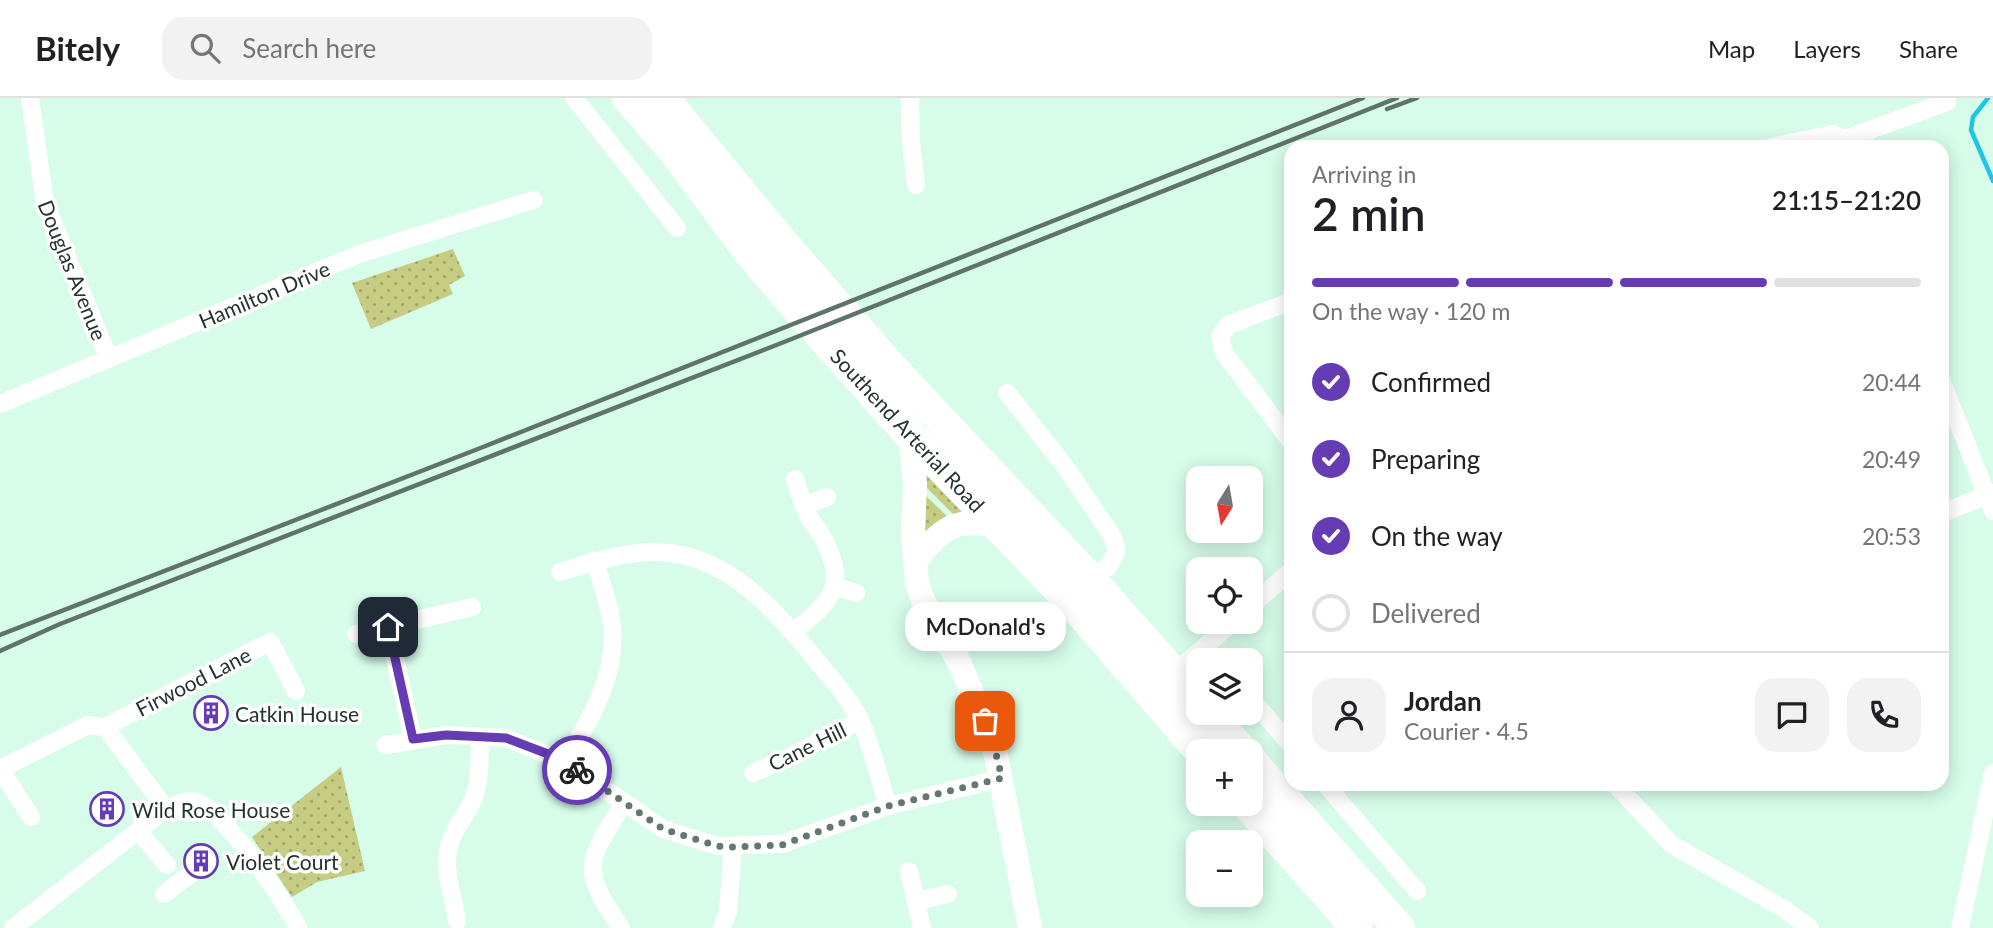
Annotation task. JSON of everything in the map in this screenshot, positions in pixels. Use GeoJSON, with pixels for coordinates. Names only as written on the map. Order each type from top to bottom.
{"type":"FeatureCollection","features":[{"type":"Feature","properties":{"kind":"highway","name":"Southend Arterial Road"},"geometry":{"type":"LineString","coordinates":[[628,98],[674,151],[749,252],[860,380],[1074,606],[1190,739]]}},
{"type":"Feature","properties":{"kind":"highway","name":"Southend Arterial Road"},"geometry":{"type":"LineString","coordinates":[[663,98],[780,240],[890,366],[1091,580],[1186,687]]}},
{"type":"Feature","properties":{"kind":"highway"},"geometry":{"type":"LineString","coordinates":[[1219,725],[1232,739]]}},
{"type":"Feature","properties":{"kind":"highway"},"geometry":{"type":"LineString","coordinates":[[1263,775],[1399,928]]}},
{"type":"Feature","properties":{"kind":"highway"},"geometry":{"type":"LineString","coordinates":[[1258,816],[1357,928]]}},
{"type":"Feature","properties":{"kind":"street","name":"Douglas Avenue"},"geometry":{"type":"LineString","coordinates":[[30,98],[45,203],[108,359]]}},
{"type":"Feature","properties":{"kind":"street"},"geometry":{"type":"LineString","coordinates":[[574,98],[677,228]]}},
{"type":"Feature","properties":{"kind":"street"},"geometry":{"type":"LineString","coordinates":[[910,98],[916,185]]}},
{"type":"Feature","properties":{"kind":"street"},"geometry":{"type":"LineString","coordinates":[[1853,140],[1947,102]]}},
{"type":"Feature","properties":{"kind":"street"},"geometry":{"type":"LineString","coordinates":[[1804,140],[1833,134],[1842,140]]}},
{"type":"Feature","properties":{"kind":"street","name":"Hamilton Drive"},"geometry":{"type":"LineString","coordinates":[[0,404],[362,253],[534,200]]}},
{"type":"Feature","properties":{"kind":"street"},"geometry":{"type":"LineString","coordinates":[[1284,304],[1228,325],[1220,336],[1224,352],[1284,432]]}},
{"type":"Feature","properties":{"kind":"street"},"geometry":{"type":"LineString","coordinates":[[1007,393],[1064,465],[1113,537],[1117,551],[1109,566],[1091,580]]}},
{"type":"Feature","properties":{"kind":"street"},"geometry":{"type":"LineString","coordinates":[[1949,399],[1991,500],[1949,511]]}},
{"type":"Feature","properties":{"kind":"street"},"geometry":{"type":"LineString","coordinates":[[910,435],[915,482],[913,535],[917,583],[923,600],[960,664],[994,746],[1030,928]]}},
{"type":"Feature","properties":{"kind":"street"},"geometry":{"type":"LineString","coordinates":[[793,632],[818,613],[834,586],[835,571],[830,555],[804,506],[795,479]]}},
{"type":"Feature","properties":{"kind":"street"},"geometry":{"type":"LineString","coordinates":[[804,506],[827,497]]}},
{"type":"Feature","properties":{"kind":"street"},"geometry":{"type":"LineString","coordinates":[[916,561],[941,533],[959,524],[974,521],[998,526]]}},
{"type":"Feature","properties":{"kind":"street"},"geometry":{"type":"LineString","coordinates":[[560,572],[595,561],[654,552],[704,562],[724,571],[756,593],[828,674],[860,720],[888,806]]}},
{"type":"Feature","properties":{"kind":"street"},"geometry":{"type":"LineString","coordinates":[[565,762],[599,699],[607,681],[611,661],[611,623],[595,561]]}},
{"type":"Feature","properties":{"kind":"street"},"geometry":{"type":"LineString","coordinates":[[1263,595],[1284,577]]}},
{"type":"Feature","properties":{"kind":"street"},"geometry":{"type":"LineString","coordinates":[[834,586],[856,593]]}},
{"type":"Feature","properties":{"kind":"street"},"geometry":{"type":"LineString","coordinates":[[356,634],[471,607]]}},
{"type":"Feature","properties":{"kind":"street"},"geometry":{"type":"LineString","coordinates":[[388,627],[413,739]]}},
{"type":"Feature","properties":{"kind":"street","name":"Firwood Lane"},"geometry":{"type":"LineString","coordinates":[[31,817],[1,769],[88,725],[105,727],[270,642],[296,691]]}},
{"type":"Feature","properties":{"kind":"street"},"geometry":{"type":"LineString","coordinates":[[1174,673],[1186,667]]}},
{"type":"Feature","properties":{"kind":"street"},"geometry":{"type":"LineString","coordinates":[[1263,713],[1284,737]]}},
{"type":"Feature","properties":{"kind":"street","name":"Cane Hill"},"geometry":{"type":"LineString","coordinates":[[753,773],[786,759],[860,720]]}},
{"type":"Feature","properties":{"kind":"street"},"geometry":{"type":"LineString","coordinates":[[105,727],[166,809]]}},
{"type":"Feature","properties":{"kind":"street"},"geometry":{"type":"LineString","coordinates":[[386,745],[446,735],[506,738],[565,762],[663,829],[717,846],[733,847],[782,845],[888,806],[1002,778]]}},
{"type":"Feature","properties":{"kind":"street"},"geometry":{"type":"LineString","coordinates":[[457,921],[447,864],[448,850],[454,832],[472,803],[476,789],[480,737]]}},
{"type":"Feature","properties":{"kind":"street"},"geometry":{"type":"LineString","coordinates":[[1960,928],[1993,773]]}},
{"type":"Feature","properties":{"kind":"street"},"geometry":{"type":"LineString","coordinates":[[1331,791],[1417,891]]}},
{"type":"Feature","properties":{"kind":"street"},"geometry":{"type":"LineString","coordinates":[[1622,791],[1671,844],[1784,909],[1810,928]]}},
{"type":"Feature","properties":{"kind":"street"},"geometry":{"type":"LineString","coordinates":[[13,928],[166,809],[188,800],[199,802],[219,816],[260,869],[292,925]]}},
{"type":"Feature","properties":{"kind":"street"},"geometry":{"type":"LineString","coordinates":[[621,928],[601,900],[591,866],[595,850],[624,803]]}},
{"type":"Feature","properties":{"kind":"street"},"geometry":{"type":"LineString","coordinates":[[138,831],[180,875],[164,894]]}},
{"type":"Feature","properties":{"kind":"street"},"geometry":{"type":"LineString","coordinates":[[722,928],[728,911],[733,847]]}},
{"type":"Feature","properties":{"kind":"street"},"geometry":{"type":"LineString","coordinates":[[908,871],[922,928]]}},
{"type":"Feature","properties":{"kind":"street"},"geometry":{"type":"LineString","coordinates":[[916,901],[948,894]]}},
{"type":"Feature","properties":{"kind":"street"},"geometry":{"type":"LineString","coordinates":[[0,919],[7,928]]}},
{"type":"Feature","properties":{"kind":"green space"},"geometry":{"type":"Polygon","coordinates":[[[453,249],[465,276],[449,285],[453,294],[371,329],[352,283],[453,249]]]}},
{"type":"Feature","properties":{"kind":"green space"},"geometry":{"type":"Polygon","coordinates":[[[922,465],[969,511],[955,516],[922,483],[922,465]]]}},
{"type":"Feature","properties":{"kind":"green space"},"geometry":{"type":"Polygon","coordinates":[[[921,491],[949,518],[924,538],[921,491]]]}},
{"type":"Feature","properties":{"kind":"green space"},"geometry":{"type":"Polygon","coordinates":[[[341,767],[365,871],[317,882],[292,897],[252,837],[341,767]]]}},
{"type":"Feature","properties":{"kind":"waterway"},"geometry":{"type":"LineString","coordinates":[[1988,98],[1973,117],[1971,130],[1993,181]]}},
{"type":"Feature","properties":{"kind":"railway"},"geometry":{"type":"LineString","coordinates":[[0,635],[483,447],[1363,98]]}},
{"type":"Feature","properties":{"kind":"railway"},"geometry":{"type":"LineString","coordinates":[[1291,140],[1397,98]]}},
{"type":"Feature","properties":{"kind":"railway"},"geometry":{"type":"LineString","coordinates":[[1387,109],[1417,98]]}},
{"type":"Feature","properties":{"kind":"railway"},"geometry":{"type":"LineString","coordinates":[[0,651],[60,624],[784,342],[1284,143]]}},
{"type":"Feature","properties":{"kind":"way so far"},"geometry":{"type":"LineString","coordinates":[[577,770],[663,829],[683,837],[717,846],[782,845],[888,806],[1002,778],[985,721]]}},
{"type":"Feature","properties":{"kind":"place","name":"Catkin House"},"geometry":{"type":"Point","coordinates":[211,713]}},
{"type":"Feature","properties":{"kind":"place","name":"McDonald's"},"geometry":{"type":"Point","coordinates":[985,721]}},
{"type":"Feature","properties":{"kind":"place","name":"Wild Rose House"},"geometry":{"type":"Point","coordinates":[107,809]}},
{"type":"Feature","properties":{"kind":"place","name":"Violet Court"},"geometry":{"type":"Point","coordinates":[201,861]}},
{"type":"Feature","properties":{"kind":"route"},"geometry":{"type":"LineString","coordinates":[[388,627],[413,739],[446,735],[506,738],[548,754],[577,770]]}}]}
